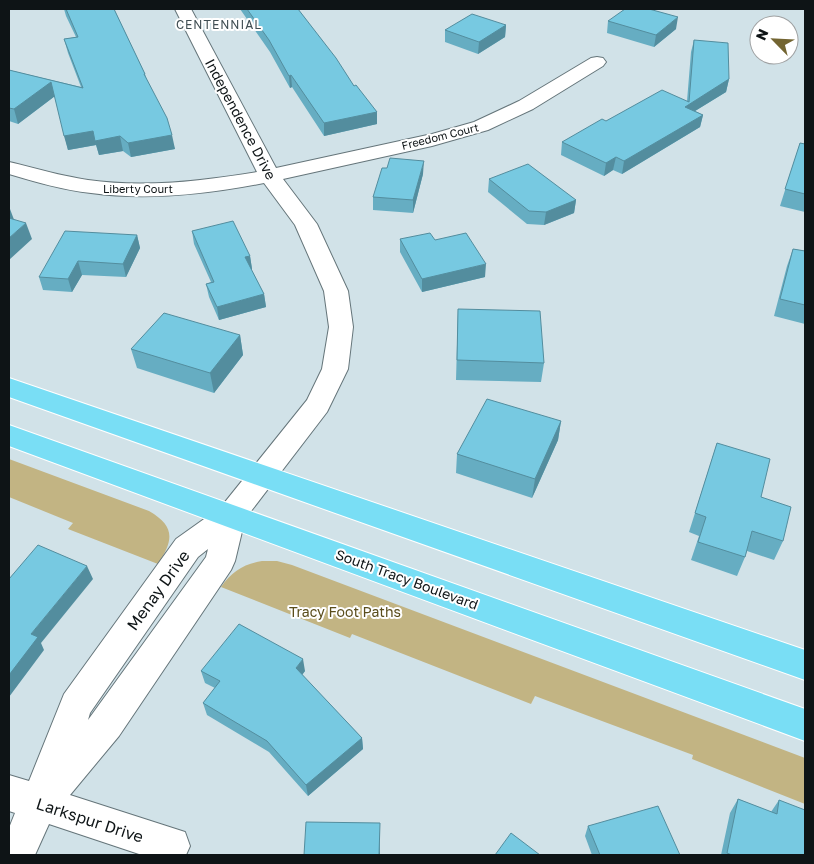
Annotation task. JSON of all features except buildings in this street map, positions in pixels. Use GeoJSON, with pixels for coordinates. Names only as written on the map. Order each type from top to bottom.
{"type":"FeatureCollection","features":[{"type":"Feature","properties":{"kind":"main road"},"geometry":{"type":"LineString","coordinates":[[9,387],[805,665]]}},
{"type":"Feature","properties":{"kind":"main road","name":"South Tracy Boulevard"},"geometry":{"type":"LineString","coordinates":[[9,435],[805,725]]}},
{"type":"Feature","properties":{"kind":"street","name":"Independence Drive"},"geometry":{"type":"LineString","coordinates":[[183,9],[269,175],[306,224],[336,291],[341,327],[334,369],[318,405],[231,515]]}},
{"type":"Feature","properties":{"kind":"street","name":"Freedom Court"},"geometry":{"type":"LineString","coordinates":[[269,175],[445,137],[482,126],[507,115],[598,62]]}},
{"type":"Feature","properties":{"kind":"street","name":"Liberty Court"},"geometry":{"type":"LineString","coordinates":[[9,168],[58,181],[101,188],[149,190],[200,187],[269,175]]}},
{"type":"Feature","properties":{"kind":"street"},"geometry":{"type":"LineString","coordinates":[[16,855],[24,798],[107,724],[220,562],[231,515]]}},
{"type":"Feature","properties":{"kind":"street","name":"Larkspur Drive"},"geometry":{"type":"LineString","coordinates":[[24,798],[171,846]]}},
{"type":"Feature","properties":{"kind":"green space"},"geometry":{"type":"Polygon","coordinates":[[[9,459],[149,511],[158,517],[167,528],[169,541],[158,564],[68,529],[73,523],[9,497],[9,459]]]}},
{"type":"Feature","properties":{"kind":"green space","name":"Tracy Foot Paths"},"geometry":{"type":"Polygon","coordinates":[[[262,561],[277,561],[292,565],[805,758],[805,804],[692,759],[693,755],[535,696],[531,704],[352,634],[350,638],[221,587],[239,569],[262,561]]]}},
{"type":"Feature","properties":{"kind":"district","name":"CENTENNIAL"},"geometry":{"type":"Point","coordinates":[219,24]}}]}
